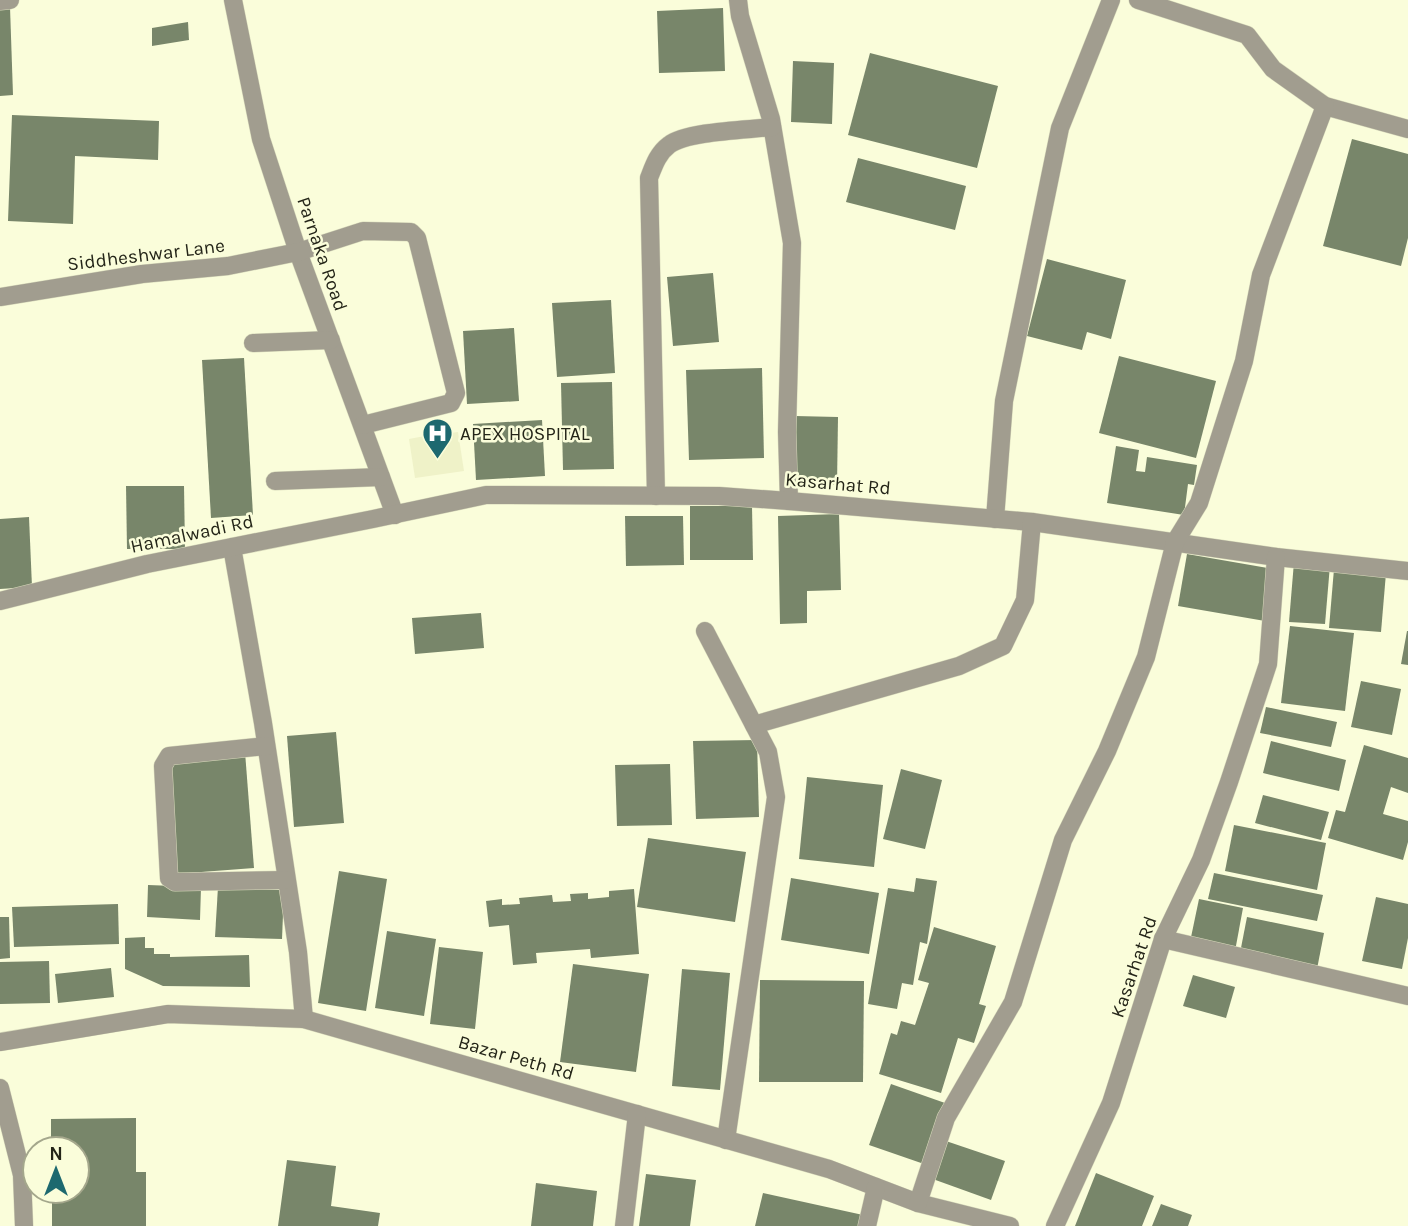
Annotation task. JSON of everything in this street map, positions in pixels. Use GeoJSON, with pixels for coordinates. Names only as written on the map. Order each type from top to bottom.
{"type":"FeatureCollection","features":[{"type":"Feature","properties":{"kind":"street"},"geometry":{"type":"LineString","coordinates":[[0,1],[10,0]]}},
{"type":"Feature","properties":{"kind":"street","name":"Parnaka Road"},"geometry":{"type":"LineString","coordinates":[[233,0],[261,139],[298,252],[395,515]]}},
{"type":"Feature","properties":{"kind":"street"},"geometry":{"type":"LineString","coordinates":[[738,0],[740,16],[772,123],[792,243],[787,432],[789,501]]}},
{"type":"Feature","properties":{"kind":"street"},"geometry":{"type":"LineString","coordinates":[[995,519],[1004,401],[1060,128],[1111,0]]}},
{"type":"Feature","properties":{"kind":"street"},"geometry":{"type":"LineString","coordinates":[[1138,0],[1247,35],[1273,69],[1325,106],[1408,129]]}},
{"type":"Feature","properties":{"kind":"street"},"geometry":{"type":"LineString","coordinates":[[918,1203],[946,1118],[1013,1002],[1063,841],[1107,751],[1146,657],[1175,542],[1199,503],[1244,361],[1261,275],[1325,106]]}},
{"type":"Feature","properties":{"kind":"street"},"geometry":{"type":"LineString","coordinates":[[656,496],[649,178],[656,159],[669,145],[684,137],[772,123]]}},
{"type":"Feature","properties":{"kind":"street","name":"Siddheshwar Lane"},"geometry":{"type":"LineString","coordinates":[[0,297],[142,274],[228,266],[298,252],[363,231],[411,232],[417,238],[456,393],[450,402],[363,425]]}},
{"type":"Feature","properties":{"kind":"street"},"geometry":{"type":"LineString","coordinates":[[253,343],[331,340]]}},
{"type":"Feature","properties":{"kind":"street"},"geometry":{"type":"LineString","coordinates":[[275,481],[381,477]]}},
{"type":"Feature","properties":{"kind":"street","name":"Kasarhat Rd"},"geometry":{"type":"LineString","coordinates":[[395,515],[486,495],[719,496],[1032,522],[1276,557],[1408,571]]}},
{"type":"Feature","properties":{"kind":"street","name":"Hamalwadi Rd"},"geometry":{"type":"LineString","coordinates":[[0,601],[148,564],[395,515]]}},
{"type":"Feature","properties":{"kind":"street"},"geometry":{"type":"LineString","coordinates":[[754,724],[959,666],[1003,646],[1025,600],[1032,522]]}},
{"type":"Feature","properties":{"kind":"street"},"geometry":{"type":"LineString","coordinates":[[232,547],[298,953],[304,1019]]}},
{"type":"Feature","properties":{"kind":"street","name":"Kasarhat Rd"},"geometry":{"type":"LineString","coordinates":[[1055,1226],[1111,1103],[1163,939],[1201,860],[1268,664],[1276,557]]}},
{"type":"Feature","properties":{"kind":"street"},"geometry":{"type":"LineString","coordinates":[[705,631],[768,752],[776,797],[726,1140]]}},
{"type":"Feature","properties":{"kind":"street"},"geometry":{"type":"LineString","coordinates":[[266,746],[169,756],[163,766],[169,878],[175,882],[285,880]]}},
{"type":"Feature","properties":{"kind":"street"},"geometry":{"type":"LineString","coordinates":[[1163,939],[1408,996]]}},
{"type":"Feature","properties":{"kind":"street","name":"Bazar Peth Rd"},"geometry":{"type":"LineString","coordinates":[[0,1042],[168,1014],[304,1019],[829,1170],[918,1203],[1010,1226]]}},
{"type":"Feature","properties":{"kind":"street"},"geometry":{"type":"LineString","coordinates":[[0,1088],[22,1175],[24,1226]]}},
{"type":"Feature","properties":{"kind":"street"},"geometry":{"type":"LineString","coordinates":[[624,1226],[637,1114]]}},
{"type":"Feature","properties":{"kind":"street"},"geometry":{"type":"LineString","coordinates":[[867,1226],[876,1187]]}},
{"type":"Feature","properties":{"kind":"shaded area","name":"APEX HOSPITAL"},"geometry":{"type":"Polygon","coordinates":[[[458,432],[464,471],[415,478],[409,439],[430,435],[432,449],[439,447],[437,435],[458,432]]]}},
{"type":"Feature","properties":{"kind":"building"},"geometry":{"type":"Polygon","coordinates":[[[0,7],[10,7],[13,95],[0,96],[0,7]]]}},
{"type":"Feature","properties":{"kind":"building"},"geometry":{"type":"Polygon","coordinates":[[[723,8],[725,71],[659,73],[657,11],[723,8]]]}},
{"type":"Feature","properties":{"kind":"building"},"geometry":{"type":"Polygon","coordinates":[[[188,22],[189,40],[152,46],[152,28],[188,22]]]}},
{"type":"Feature","properties":{"kind":"building"},"geometry":{"type":"Polygon","coordinates":[[[870,53],[998,86],[977,168],[848,135],[870,53]]]}},
{"type":"Feature","properties":{"kind":"building"},"geometry":{"type":"Polygon","coordinates":[[[793,61],[834,63],[832,124],[791,122],[793,61]]]}},
{"type":"Feature","properties":{"kind":"building"},"geometry":{"type":"Polygon","coordinates":[[[12,115],[159,121],[158,160],[75,156],[73,224],[8,221],[12,115]]]}},
{"type":"Feature","properties":{"kind":"building"},"geometry":{"type":"Polygon","coordinates":[[[1352,139],[1408,154],[1408,238],[1401,266],[1323,246],[1352,139]]]}},
{"type":"Feature","properties":{"kind":"building"},"geometry":{"type":"Polygon","coordinates":[[[858,158],[966,186],[955,230],[846,202],[858,158]]]}},
{"type":"Feature","properties":{"kind":"building"},"geometry":{"type":"Polygon","coordinates":[[[1047,259],[1126,280],[1111,339],[1087,332],[1082,350],[1027,336],[1047,259]]]}},
{"type":"Feature","properties":{"kind":"building"},"geometry":{"type":"Polygon","coordinates":[[[713,273],[719,342],[673,346],[667,277],[713,273]]]}},
{"type":"Feature","properties":{"kind":"building"},"geometry":{"type":"Polygon","coordinates":[[[611,300],[615,373],[557,377],[552,303],[611,300]]]}},
{"type":"Feature","properties":{"kind":"building"},"geometry":{"type":"Polygon","coordinates":[[[514,328],[519,401],[467,404],[463,331],[514,328]]]}},
{"type":"Feature","properties":{"kind":"building"},"geometry":{"type":"Polygon","coordinates":[[[1119,356],[1216,381],[1196,458],[1099,433],[1119,356]]]}},
{"type":"Feature","properties":{"kind":"building"},"geometry":{"type":"Polygon","coordinates":[[[244,358],[253,515],[211,518],[202,360],[244,358]]]}},
{"type":"Feature","properties":{"kind":"building"},"geometry":{"type":"Polygon","coordinates":[[[762,368],[764,458],[689,460],[686,370],[762,368]]]}},
{"type":"Feature","properties":{"kind":"building"},"geometry":{"type":"Polygon","coordinates":[[[612,382],[614,469],[563,470],[561,383],[612,382]]]}},
{"type":"Feature","properties":{"kind":"building"},"geometry":{"type":"Polygon","coordinates":[[[795,416],[838,417],[837,485],[795,485],[795,416]]]}},
{"type":"Feature","properties":{"kind":"building"},"geometry":{"type":"Polygon","coordinates":[[[542,420],[545,476],[476,480],[473,424],[542,420]]]}},
{"type":"Feature","properties":{"kind":"building"},"geometry":{"type":"Polygon","coordinates":[[[1116,446],[1139,450],[1136,471],[1145,472],[1147,457],[1197,465],[1194,485],[1188,484],[1184,515],[1107,503],[1116,446]]]}},
{"type":"Feature","properties":{"kind":"building"},"geometry":{"type":"Polygon","coordinates":[[[126,486],[184,486],[185,549],[127,549],[126,486]]]}},
{"type":"Feature","properties":{"kind":"building"},"geometry":{"type":"Polygon","coordinates":[[[690,506],[752,506],[753,560],[690,560],[690,506]]]}},
{"type":"Feature","properties":{"kind":"building"},"geometry":{"type":"Polygon","coordinates":[[[839,514],[841,590],[807,591],[807,623],[780,624],[778,516],[839,514]]]}},
{"type":"Feature","properties":{"kind":"building"},"geometry":{"type":"Polygon","coordinates":[[[625,516],[683,516],[684,565],[626,566],[625,516]]]}},
{"type":"Feature","properties":{"kind":"building"},"geometry":{"type":"Polygon","coordinates":[[[29,517],[32,587],[0,589],[0,519],[29,517]]]}},
{"type":"Feature","properties":{"kind":"building"},"geometry":{"type":"Polygon","coordinates":[[[1187,554],[1274,569],[1265,621],[1178,606],[1187,554]]]}},
{"type":"Feature","properties":{"kind":"building"},"geometry":{"type":"Polygon","coordinates":[[[1294,562],[1330,565],[1325,624],[1289,622],[1294,562]]]}},
{"type":"Feature","properties":{"kind":"building"},"geometry":{"type":"Polygon","coordinates":[[[1334,569],[1386,573],[1381,632],[1329,628],[1334,569]]]}},
{"type":"Feature","properties":{"kind":"building"},"geometry":{"type":"Polygon","coordinates":[[[481,613],[484,648],[415,654],[412,618],[481,613]]]}},
{"type":"Feature","properties":{"kind":"building"},"geometry":{"type":"Polygon","coordinates":[[[1290,626],[1354,633],[1345,711],[1281,703],[1290,626]]]}},
{"type":"Feature","properties":{"kind":"building"},"geometry":{"type":"Polygon","coordinates":[[[1408,631],[1408,665],[1401,664],[1408,631]]]}},
{"type":"Feature","properties":{"kind":"building"},"geometry":{"type":"Polygon","coordinates":[[[1361,681],[1401,689],[1392,735],[1351,727],[1361,681]]]}},
{"type":"Feature","properties":{"kind":"building"},"geometry":{"type":"Polygon","coordinates":[[[1266,707],[1337,722],[1331,747],[1260,733],[1266,707]]]}},
{"type":"Feature","properties":{"kind":"building"},"geometry":{"type":"Polygon","coordinates":[[[336,732],[344,823],[294,827],[287,736],[336,732]]]}},
{"type":"Feature","properties":{"kind":"building"},"geometry":{"type":"Polygon","coordinates":[[[757,740],[759,817],[696,819],[693,741],[757,740]]]}},
{"type":"Feature","properties":{"kind":"building"},"geometry":{"type":"Polygon","coordinates":[[[1271,741],[1346,760],[1339,791],[1263,773],[1271,741]]]}},
{"type":"Feature","properties":{"kind":"building"},"geometry":{"type":"Polygon","coordinates":[[[1364,745],[1408,758],[1408,793],[1391,787],[1383,814],[1408,821],[1408,842],[1403,860],[1328,838],[1336,810],[1345,812],[1364,745]]]}},
{"type":"Feature","properties":{"kind":"building"},"geometry":{"type":"Polygon","coordinates":[[[245,752],[254,868],[175,874],[167,762],[245,752]]]}},
{"type":"Feature","properties":{"kind":"building"},"geometry":{"type":"Polygon","coordinates":[[[670,764],[672,825],[617,826],[615,765],[670,764]]]}},
{"type":"Feature","properties":{"kind":"building"},"geometry":{"type":"Polygon","coordinates":[[[901,769],[942,780],[925,849],[883,839],[901,769]]]}},
{"type":"Feature","properties":{"kind":"building"},"geometry":{"type":"Polygon","coordinates":[[[807,777],[883,785],[874,867],[799,859],[807,777]]]}},
{"type":"Feature","properties":{"kind":"building"},"geometry":{"type":"Polygon","coordinates":[[[1263,795],[1329,812],[1321,840],[1255,823],[1263,795]]]}},
{"type":"Feature","properties":{"kind":"building"},"geometry":{"type":"Polygon","coordinates":[[[1234,825],[1326,843],[1317,890],[1225,871],[1234,825]]]}},
{"type":"Feature","properties":{"kind":"building"},"geometry":{"type":"Polygon","coordinates":[[[648,838],[746,852],[735,922],[637,907],[648,838]]]}},
{"type":"Feature","properties":{"kind":"building"},"geometry":{"type":"Polygon","coordinates":[[[339,871],[387,879],[366,1011],[318,1003],[339,871]]]}},
{"type":"Feature","properties":{"kind":"building"},"geometry":{"type":"Polygon","coordinates":[[[1214,873],[1323,895],[1317,921],[1208,899],[1214,873]]]}},
{"type":"Feature","properties":{"kind":"building"},"geometry":{"type":"Polygon","coordinates":[[[791,878],[879,893],[869,954],[781,940],[791,878]]]}},
{"type":"Feature","properties":{"kind":"building"},"geometry":{"type":"Polygon","coordinates":[[[916,878],[937,881],[927,944],[920,942],[913,985],[902,983],[897,1009],[868,1004],[888,888],[914,892],[916,878]]]}},
{"type":"Feature","properties":{"kind":"building"},"geometry":{"type":"Polygon","coordinates":[[[148,885],[201,887],[200,920],[147,917],[148,885]]]}},
{"type":"Feature","properties":{"kind":"building"},"geometry":{"type":"Polygon","coordinates":[[[218,887],[284,890],[282,939],[215,937],[218,887]]]}},
{"type":"Feature","properties":{"kind":"building"},"geometry":{"type":"Polygon","coordinates":[[[634,889],[639,954],[591,958],[590,949],[536,953],[537,963],[513,965],[509,925],[489,927],[486,901],[502,899],[502,905],[520,904],[519,898],[552,895],[553,902],[571,901],[570,894],[588,893],[588,899],[609,897],[609,891],[634,889]]]}},
{"type":"Feature","properties":{"kind":"building"},"geometry":{"type":"Polygon","coordinates":[[[1376,897],[1408,904],[1408,938],[1402,969],[1362,961],[1376,897]]]}},
{"type":"Feature","properties":{"kind":"building"},"geometry":{"type":"Polygon","coordinates":[[[1199,899],[1243,908],[1235,951],[1190,942],[1199,899]]]}},
{"type":"Feature","properties":{"kind":"building"},"geometry":{"type":"Polygon","coordinates":[[[118,904],[119,944],[14,947],[12,907],[118,904]]]}},
{"type":"Feature","properties":{"kind":"building"},"geometry":{"type":"Polygon","coordinates":[[[0,917],[9,917],[10,958],[0,959],[0,917]]]}},
{"type":"Feature","properties":{"kind":"building"},"geometry":{"type":"Polygon","coordinates":[[[1247,917],[1324,933],[1317,969],[1240,953],[1247,917]]]}},
{"type":"Feature","properties":{"kind":"building"},"geometry":{"type":"Polygon","coordinates":[[[934,927],[996,946],[979,1004],[986,1006],[974,1043],[958,1038],[941,1093],[879,1074],[891,1033],[897,1035],[901,1021],[915,1025],[929,983],[918,980],[934,927]]]}},
{"type":"Feature","properties":{"kind":"building"},"geometry":{"type":"Polygon","coordinates":[[[387,931],[436,939],[424,1016],[375,1008],[387,931]]]}},
{"type":"Feature","properties":{"kind":"building"},"geometry":{"type":"Polygon","coordinates":[[[145,937],[145,948],[154,948],[154,954],[170,954],[170,957],[249,955],[250,987],[163,986],[125,969],[125,938],[145,937]]]}},
{"type":"Feature","properties":{"kind":"building"},"geometry":{"type":"Polygon","coordinates":[[[439,947],[483,952],[475,1029],[430,1024],[439,947]]]}},
{"type":"Feature","properties":{"kind":"building"},"geometry":{"type":"Polygon","coordinates":[[[49,961],[50,1003],[0,1004],[0,962],[49,961]]]}},
{"type":"Feature","properties":{"kind":"building"},"geometry":{"type":"Polygon","coordinates":[[[573,964],[649,974],[636,1072],[560,1062],[573,964]]]}},
{"type":"Feature","properties":{"kind":"building"},"geometry":{"type":"Polygon","coordinates":[[[111,968],[114,997],[58,1003],[55,974],[111,968]]]}},
{"type":"Feature","properties":{"kind":"building"},"geometry":{"type":"Polygon","coordinates":[[[682,969],[730,973],[720,1090],[672,1086],[682,969]]]}},
{"type":"Feature","properties":{"kind":"building"},"geometry":{"type":"Polygon","coordinates":[[[1193,975],[1235,987],[1226,1018],[1183,1006],[1193,975]]]}},
{"type":"Feature","properties":{"kind":"building"},"geometry":{"type":"Polygon","coordinates":[[[760,980],[864,981],[863,1082],[759,1082],[760,980]]]}},
{"type":"Feature","properties":{"kind":"building"},"geometry":{"type":"Polygon","coordinates":[[[891,1084],[945,1103],[924,1164],[869,1145],[891,1084]]]}},
{"type":"Feature","properties":{"kind":"building"},"geometry":{"type":"Polygon","coordinates":[[[136,1118],[136,1172],[146,1172],[146,1226],[52,1226],[52,1205],[91,1205],[91,1135],[51,1135],[51,1119],[136,1118]]]}},
{"type":"Feature","properties":{"kind":"building"},"geometry":{"type":"Polygon","coordinates":[[[943,1140],[1005,1161],[991,1200],[930,1178],[943,1140]]]}},
{"type":"Feature","properties":{"kind":"building"},"geometry":{"type":"Polygon","coordinates":[[[287,1160],[336,1166],[331,1206],[380,1213],[378,1226],[278,1226],[287,1160]]]}},
{"type":"Feature","properties":{"kind":"building"},"geometry":{"type":"Polygon","coordinates":[[[1096,1173],[1154,1196],[1142,1226],[1075,1226],[1096,1173]]]}},
{"type":"Feature","properties":{"kind":"building"},"geometry":{"type":"Polygon","coordinates":[[[646,1174],[696,1180],[690,1226],[639,1226],[646,1174]]]}},
{"type":"Feature","properties":{"kind":"building"},"geometry":{"type":"Polygon","coordinates":[[[536,1183],[597,1191],[593,1226],[531,1226],[536,1183]]]}},
{"type":"Feature","properties":{"kind":"building"},"geometry":{"type":"Polygon","coordinates":[[[763,1193],[863,1215],[860,1226],[755,1226],[763,1193]]]}},
{"type":"Feature","properties":{"kind":"building"},"geometry":{"type":"Polygon","coordinates":[[[1161,1204],[1192,1215],[1188,1226],[1152,1226],[1161,1204]]]}},
{"type":"Feature","properties":{"kind":"place","name":"APEX HOSPITAL"},"geometry":{"type":"Point","coordinates":[437,461]}}]}
